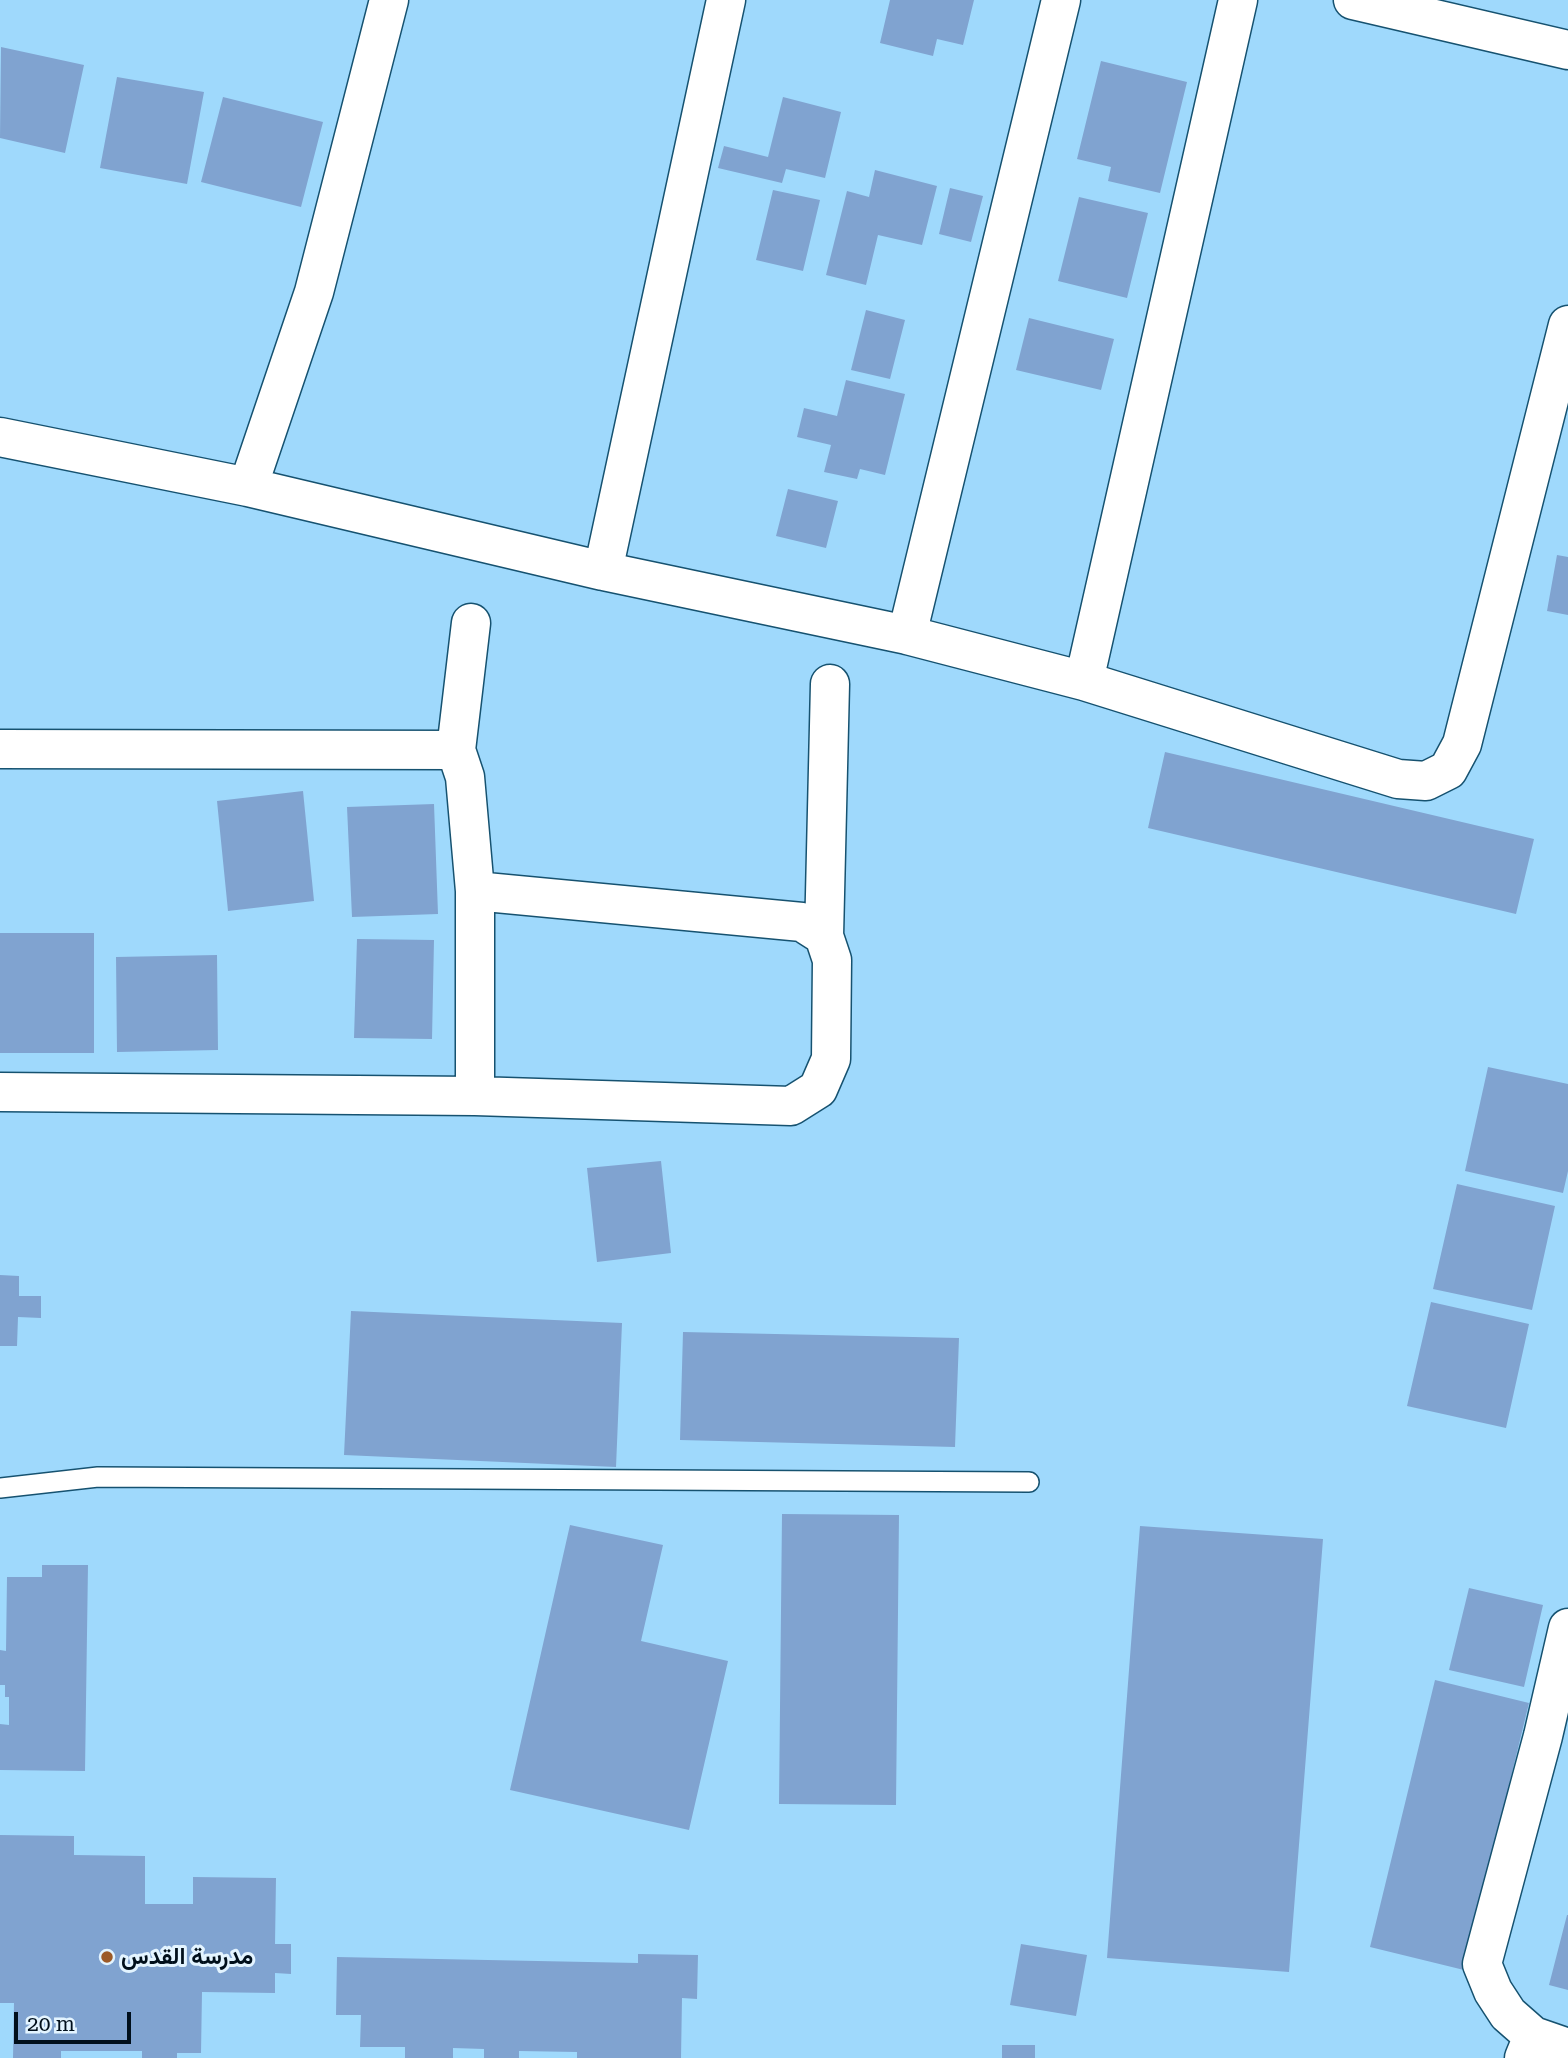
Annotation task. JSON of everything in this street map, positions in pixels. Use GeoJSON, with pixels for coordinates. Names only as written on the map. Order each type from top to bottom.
{"type":"FeatureCollection","features":[{"type":"Feature","properties":{"kind":"street"},"geometry":{"type":"LineString","coordinates":[[248,487],[314,292],[389,0]]}},
{"type":"Feature","properties":{"kind":"street"},"geometry":{"type":"LineString","coordinates":[[603,571],[726,0]]}},
{"type":"Feature","properties":{"kind":"street"},"geometry":{"type":"LineString","coordinates":[[907,635],[1061,0]]}},
{"type":"Feature","properties":{"kind":"street"},"geometry":{"type":"LineString","coordinates":[[1084,681],[1238,0]]}},
{"type":"Feature","properties":{"kind":"street"},"geometry":{"type":"LineString","coordinates":[[1353,0],[1568,49]]}},
{"type":"Feature","properties":{"kind":"street"},"geometry":{"type":"LineString","coordinates":[[0,437],[248,487],[603,571],[907,635],[1084,681],[1398,779],[1426,781],[1448,770],[1462,744],[1568,326]]}},
{"type":"Feature","properties":{"kind":"street"},"geometry":{"type":"LineString","coordinates":[[471,623],[456,750],[465,777],[475,891],[475,1096]]}},
{"type":"Feature","properties":{"kind":"street"},"geometry":{"type":"LineString","coordinates":[[0,1092],[475,1096],[791,1106],[818,1089],[831,1059],[832,960],[824,936],[830,684]]}},
{"type":"Feature","properties":{"kind":"street"},"geometry":{"type":"LineString","coordinates":[[0,749],[456,750]]}},
{"type":"Feature","properties":{"kind":"street"},"geometry":{"type":"LineString","coordinates":[[475,891],[802,922],[824,936]]}},
{"type":"Feature","properties":{"kind":"street"},"geometry":{"type":"LineString","coordinates":[[1568,1628],[1543,1736],[1482,1964],[1493,1991],[1529,2047],[1568,2048]]}},
{"type":"Feature","properties":{"kind":"lane"},"geometry":{"type":"LineString","coordinates":[[0,1488],[98,1477],[1029,1482]]}},
{"type":"Feature","properties":{"kind":"building"},"geometry":{"type":"Polygon","coordinates":[[[890,0],[974,0],[963,45],[937,39],[933,56],[880,43],[890,0]]]}},
{"type":"Feature","properties":{"kind":"building"},"geometry":{"type":"Polygon","coordinates":[[[1,47],[84,65],[65,153],[0,138],[1,47]]]}},
{"type":"Feature","properties":{"kind":"building"},"geometry":{"type":"Polygon","coordinates":[[[1101,61],[1187,82],[1160,193],[1108,181],[1111,167],[1077,159],[1101,61]]]}},
{"type":"Feature","properties":{"kind":"building"},"geometry":{"type":"Polygon","coordinates":[[[117,77],[204,92],[187,184],[100,168],[117,77]]]}},
{"type":"Feature","properties":{"kind":"building"},"geometry":{"type":"Polygon","coordinates":[[[223,97],[323,122],[301,207],[201,182],[223,97]]]}},
{"type":"Feature","properties":{"kind":"building"},"geometry":{"type":"Polygon","coordinates":[[[783,97],[841,112],[825,178],[786,169],[782,183],[718,168],[724,146],[768,157],[783,97]]]}},
{"type":"Feature","properties":{"kind":"building"},"geometry":{"type":"Polygon","coordinates":[[[875,170],[937,186],[922,245],[878,235],[866,285],[826,275],[847,191],[869,197],[875,170]]]}},
{"type":"Feature","properties":{"kind":"building"},"geometry":{"type":"Polygon","coordinates":[[[950,188],[983,196],[971,242],[939,234],[950,188]]]}},
{"type":"Feature","properties":{"kind":"building"},"geometry":{"type":"Polygon","coordinates":[[[773,190],[820,200],[803,271],[756,260],[773,190]]]}},
{"type":"Feature","properties":{"kind":"building"},"geometry":{"type":"Polygon","coordinates":[[[1079,197],[1148,213],[1127,298],[1058,281],[1079,197]]]}},
{"type":"Feature","properties":{"kind":"building"},"geometry":{"type":"Polygon","coordinates":[[[866,310],[905,320],[890,379],[851,370],[866,310]]]}},
{"type":"Feature","properties":{"kind":"building"},"geometry":{"type":"Polygon","coordinates":[[[1029,318],[1114,339],[1101,390],[1016,370],[1029,318]]]}},
{"type":"Feature","properties":{"kind":"building"},"geometry":{"type":"Polygon","coordinates":[[[846,380],[905,394],[885,475],[860,469],[857,479],[824,472],[831,445],[797,437],[804,408],[837,416],[846,380]]]}},
{"type":"Feature","properties":{"kind":"building"},"geometry":{"type":"Polygon","coordinates":[[[788,489],[838,501],[826,548],[776,536],[788,489]]]}},
{"type":"Feature","properties":{"kind":"building"},"geometry":{"type":"Polygon","coordinates":[[[1557,555],[1568,557],[1568,615],[1547,611],[1557,555]]]}},
{"type":"Feature","properties":{"kind":"building"},"geometry":{"type":"Polygon","coordinates":[[[1165,752],[1534,839],[1516,914],[1148,828],[1165,752]]]}},
{"type":"Feature","properties":{"kind":"building"},"geometry":{"type":"Polygon","coordinates":[[[303,791],[314,901],[228,911],[217,801],[303,791]]]}},
{"type":"Feature","properties":{"kind":"building"},"geometry":{"type":"Polygon","coordinates":[[[434,804],[438,914],[352,917],[347,807],[434,804]]]}},
{"type":"Feature","properties":{"kind":"building"},"geometry":{"type":"Polygon","coordinates":[[[0,933],[94,933],[94,1053],[0,1053],[0,933]]]}},
{"type":"Feature","properties":{"kind":"building"},"geometry":{"type":"Polygon","coordinates":[[[357,939],[434,940],[432,1039],[354,1038],[357,939]]]}},
{"type":"Feature","properties":{"kind":"building"},"geometry":{"type":"Polygon","coordinates":[[[217,955],[218,1050],[117,1052],[116,957],[217,955]]]}},
{"type":"Feature","properties":{"kind":"building"},"geometry":{"type":"Polygon","coordinates":[[[1488,1067],[1568,1084],[1568,1171],[1563,1193],[1465,1171],[1488,1067]]]}},
{"type":"Feature","properties":{"kind":"building"},"geometry":{"type":"Polygon","coordinates":[[[661,1161],[671,1253],[597,1262],[587,1168],[661,1161]]]}},
{"type":"Feature","properties":{"kind":"building"},"geometry":{"type":"Polygon","coordinates":[[[1457,1184],[1555,1206],[1532,1310],[1433,1289],[1457,1184]]]}},
{"type":"Feature","properties":{"kind":"building"},"geometry":{"type":"Polygon","coordinates":[[[0,1275],[19,1276],[19,1296],[41,1296],[41,1318],[18,1317],[17,1346],[0,1346],[0,1275]]]}},
{"type":"Feature","properties":{"kind":"building"},"geometry":{"type":"Polygon","coordinates":[[[1431,1302],[1529,1324],[1506,1428],[1407,1406],[1431,1302]]]}},
{"type":"Feature","properties":{"kind":"building"},"geometry":{"type":"Polygon","coordinates":[[[351,1311],[622,1323],[616,1467],[344,1455],[351,1311]]]}},
{"type":"Feature","properties":{"kind":"building"},"geometry":{"type":"Polygon","coordinates":[[[683,1332],[959,1338],[955,1447],[680,1440],[683,1332]]]}},
{"type":"Feature","properties":{"kind":"building"},"geometry":{"type":"Polygon","coordinates":[[[782,1514],[899,1515],[896,1805],[779,1804],[782,1514]]]}},
{"type":"Feature","properties":{"kind":"building"},"geometry":{"type":"Polygon","coordinates":[[[570,1525],[663,1545],[641,1641],[728,1661],[689,1830],[510,1790],[570,1525]]]}},
{"type":"Feature","properties":{"kind":"building"},"geometry":{"type":"Polygon","coordinates":[[[1140,1526],[1323,1539],[1289,1972],[1107,1958],[1140,1526]]]}},
{"type":"Feature","properties":{"kind":"building"},"geometry":{"type":"Polygon","coordinates":[[[42,1565],[88,1565],[85,1771],[0,1770],[0,1724],[9,1725],[9,1697],[5,1697],[5,1685],[0,1685],[0,1650],[6,1651],[7,1577],[42,1577],[42,1565]]]}},
{"type":"Feature","properties":{"kind":"building"},"geometry":{"type":"Polygon","coordinates":[[[1469,1588],[1543,1605],[1524,1687],[1449,1670],[1469,1588]]]}},
{"type":"Feature","properties":{"kind":"building"},"geometry":{"type":"Polygon","coordinates":[[[1435,1680],[1529,1703],[1464,1970],[1370,1947],[1435,1680]]]}},
{"type":"Feature","properties":{"kind":"building"},"geometry":{"type":"Polygon","coordinates":[[[0,1835],[74,1836],[74,1855],[145,1856],[145,1904],[193,1904],[193,1877],[276,1878],[275,1944],[291,1944],[291,1974],[275,1973],[275,1993],[202,1992],[201,2053],[177,2053],[177,2058],[142,2058],[142,2051],[61,2051],[61,2058],[13,2058],[14,2003],[0,2003],[0,1835]]]}},
{"type":"Feature","properties":{"kind":"building"},"geometry":{"type":"Polygon","coordinates":[[[1568,1915],[1568,1990],[1549,1985],[1568,1915]]]}},
{"type":"Feature","properties":{"kind":"building"},"geometry":{"type":"Polygon","coordinates":[[[1021,1944],[1087,1955],[1076,2016],[1010,2005],[1021,1944]]]}},
{"type":"Feature","properties":{"kind":"building"},"geometry":{"type":"Polygon","coordinates":[[[638,1954],[698,1955],[697,1999],[682,1998],[681,2058],[577,2058],[577,2052],[519,2051],[519,2058],[484,2058],[484,2049],[453,2048],[453,2058],[405,2058],[405,2047],[360,2047],[361,2015],[336,2015],[337,1957],[638,1963],[638,1954]]]}},
{"type":"Feature","properties":{"kind":"building"},"geometry":{"type":"Polygon","coordinates":[[[1002,2045],[1035,2045],[1035,2058],[1002,2058],[1002,2045]]]}},
{"type":"Feature","properties":{"kind":"place","name":"مدرسة القدس"},"geometry":{"type":"Point","coordinates":[107,1957]}}]}
